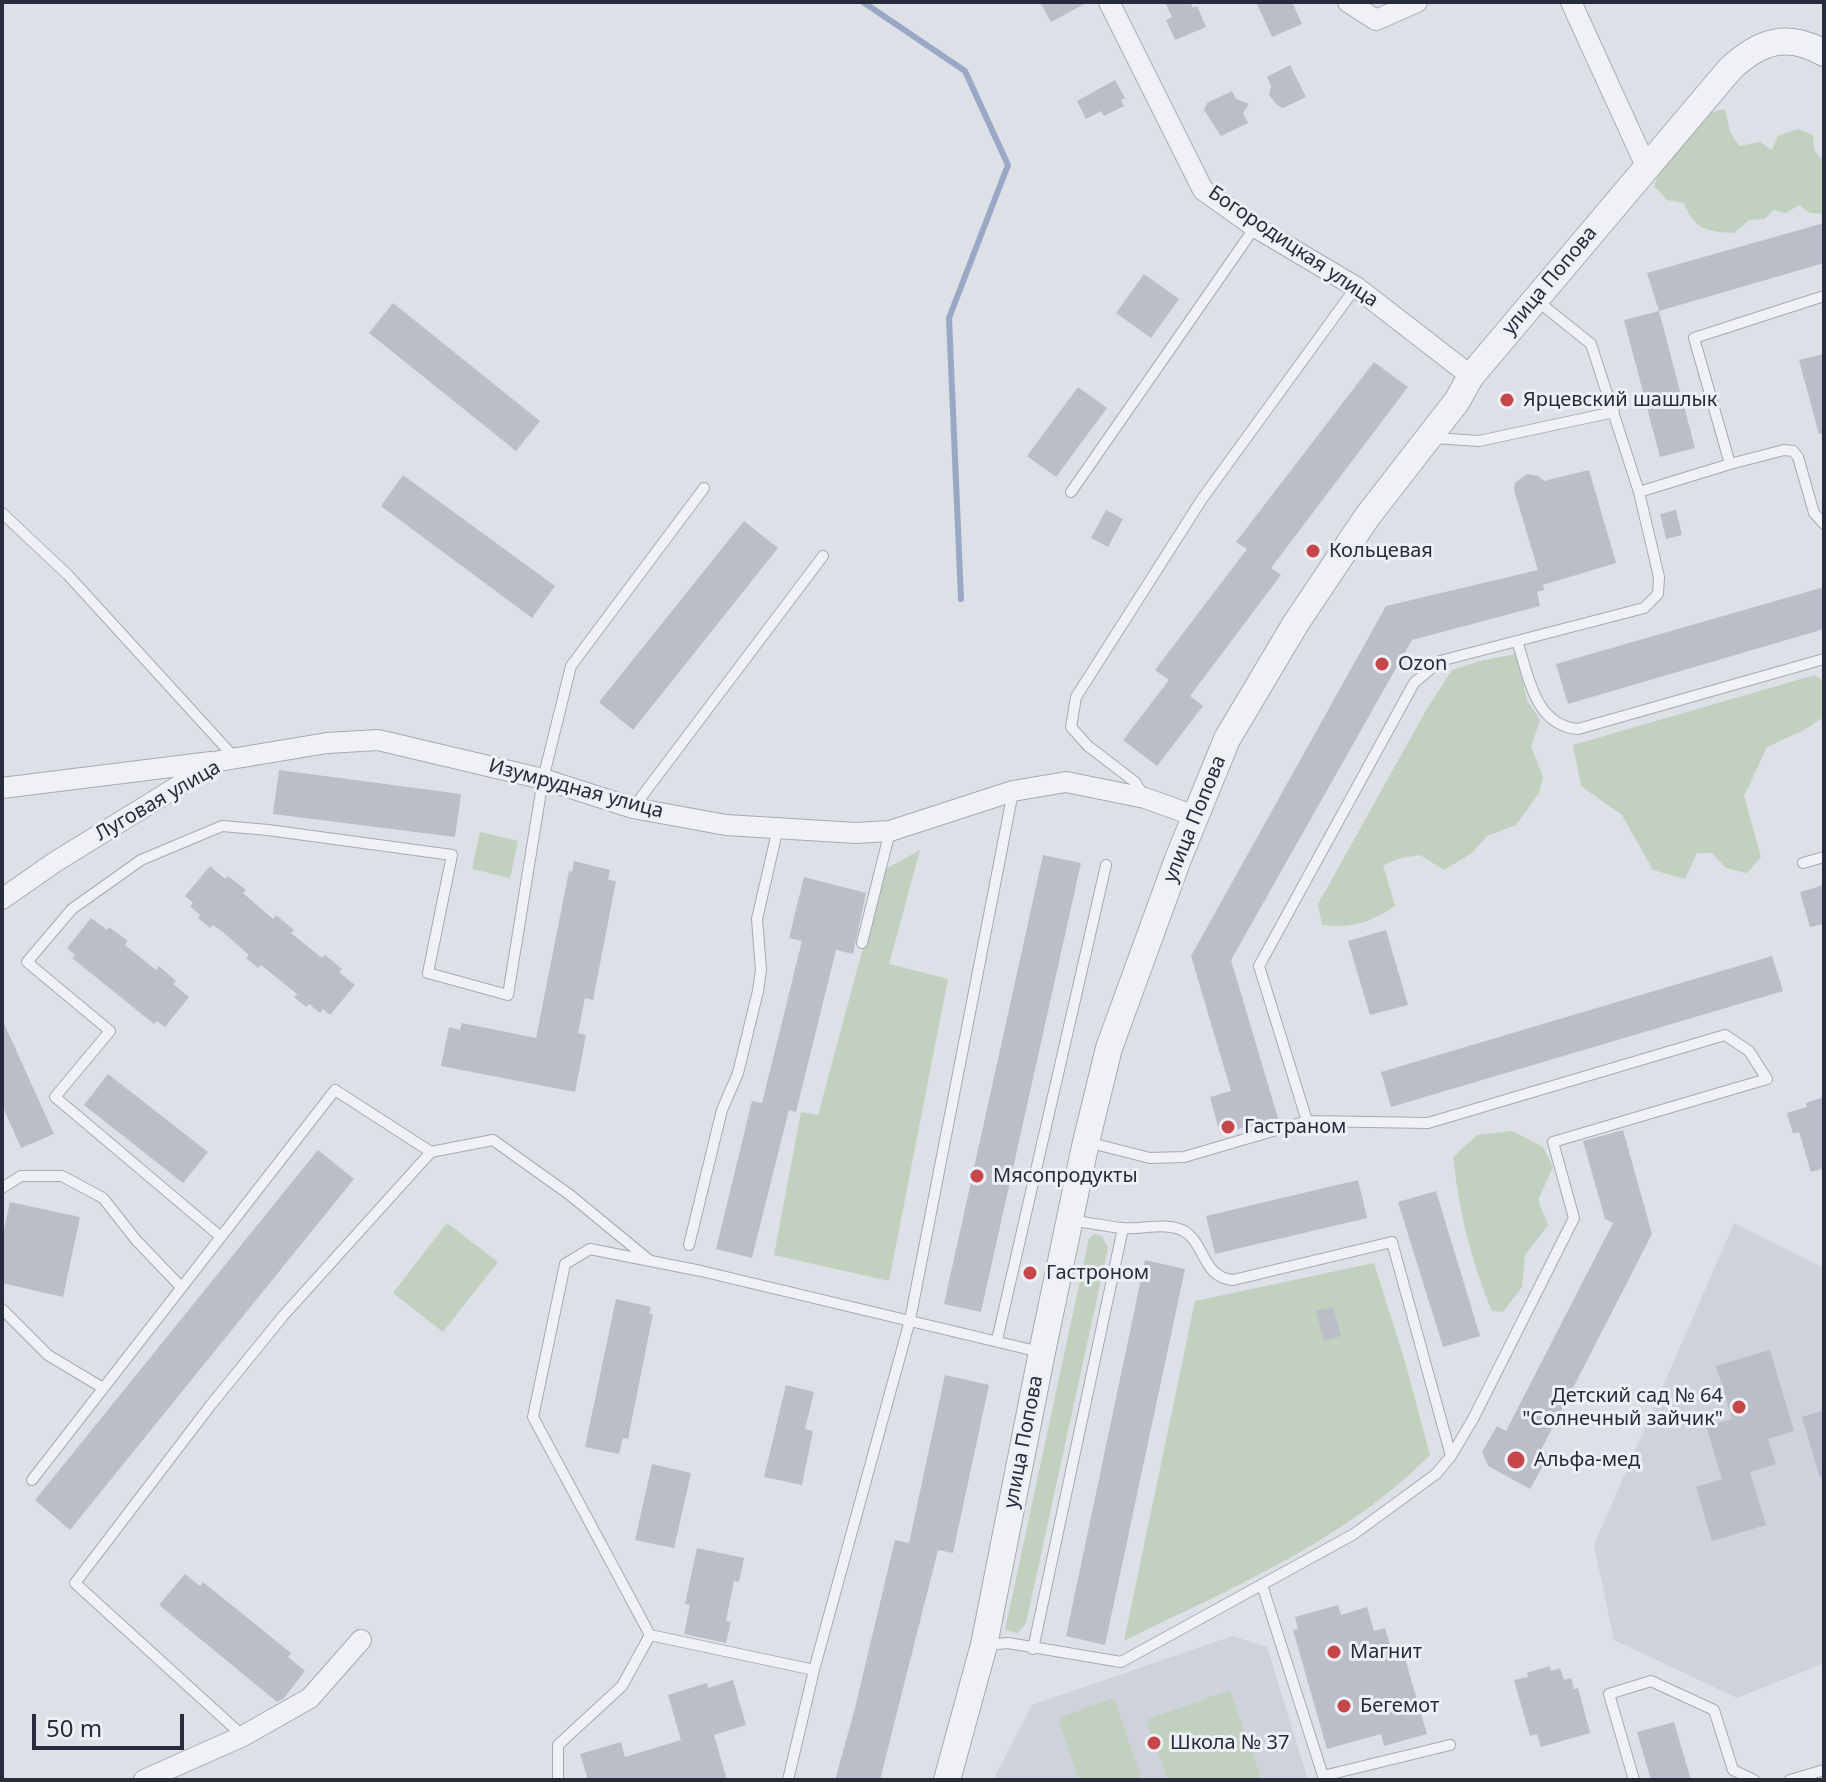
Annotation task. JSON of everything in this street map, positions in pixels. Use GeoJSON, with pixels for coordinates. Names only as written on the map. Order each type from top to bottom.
{"type":"FeatureCollection","features":[{"type":"Feature","properties":{"kind":"street","name":"Богородицкая улица"},"geometry":{"type":"LineString","coordinates":[[1109,2],[1203,190],[1255,227],[1356,287],[1471,376]]}},
{"type":"Feature","properties":{"kind":"street"},"geometry":{"type":"LineString","coordinates":[[1348,2],[1376,20],[1417,2]]}},
{"type":"Feature","properties":{"kind":"street"},"geometry":{"type":"LineString","coordinates":[[1571,2],[1646,166]]}},
{"type":"Feature","properties":{"kind":"street","name":"улица Попова"},"geometry":{"type":"LineString","coordinates":[[947,1780],[984,1645],[1042,1352],[1109,1048],[1195,816],[1227,739],[1296,623],[1367,517],[1457,401],[1471,376],[1730,69],[1749,51],[1767,44],[1790,41],[1811,45],[1824,53]]}},
{"type":"Feature","properties":{"kind":"street","name":"Изумрудная улица"},"geometry":{"type":"LineString","coordinates":[[378,740],[543,779],[633,808],[726,825],[856,833],[890,831],[1013,791],[1066,782],[1145,798],[1195,816]]}},
{"type":"Feature","properties":{"kind":"street","name":"Луговая улица"},"geometry":{"type":"LineString","coordinates":[[2,899],[55,862],[227,760],[327,743],[378,740]]}},
{"type":"Feature","properties":{"kind":"street"},"geometry":{"type":"LineString","coordinates":[[2,788],[227,760]]}},
{"type":"Feature","properties":{"kind":"street"},"geometry":{"type":"LineString","coordinates":[[144,1780],[243,1736],[310,1698],[361,1640]]}},
{"type":"Feature","properties":{"kind":"lane"},"geometry":{"type":"LineString","coordinates":[[1071,492],[1255,227]]}},
{"type":"Feature","properties":{"kind":"lane"},"geometry":{"type":"LineString","coordinates":[[1145,798],[1135,782],[1088,746],[1071,727],[1076,697],[1202,499],[1356,287]]}},
{"type":"Feature","properties":{"kind":"lane"},"geometry":{"type":"LineString","coordinates":[[1730,464],[1694,338],[1824,296]]}},
{"type":"Feature","properties":{"kind":"lane"},"geometry":{"type":"LineString","coordinates":[[1307,1121],[1259,966],[1414,683],[1440,661],[1644,608],[1658,594],[1659,577],[1639,492],[1591,344],[1535,299]]}},
{"type":"Feature","properties":{"kind":"lane"},"geometry":{"type":"LineString","coordinates":[[1428,438],[1479,441],[1614,412]]}},
{"type":"Feature","properties":{"kind":"lane"},"geometry":{"type":"LineString","coordinates":[[1639,492],[1730,464],[1784,450],[1793,451],[1798,457],[1814,513],[1824,524]]}},
{"type":"Feature","properties":{"kind":"lane"},"geometry":{"type":"LineString","coordinates":[[221,1237],[55,1097],[110,1031],[27,962],[72,909],[129,868],[222,826],[452,855],[428,973],[508,995],[543,779],[571,666],[704,488]]}},
{"type":"Feature","properties":{"kind":"lane"},"geometry":{"type":"LineString","coordinates":[[2,513],[68,575],[227,760]]}},
{"type":"Feature","properties":{"kind":"lane"},"geometry":{"type":"LineString","coordinates":[[633,808],[823,556]]}},
{"type":"Feature","properties":{"kind":"lane"},"geometry":{"type":"LineString","coordinates":[[1517,641],[1539,706],[1550,720],[1564,728],[1578,729],[1824,659]]}},
{"type":"Feature","properties":{"kind":"lane"},"geometry":{"type":"LineString","coordinates":[[788,1780],[814,1670],[910,1320],[1013,791]]}},
{"type":"Feature","properties":{"kind":"lane"},"geometry":{"type":"LineString","coordinates":[[689,1245],[722,1110],[738,1073],[758,991],[761,970],[757,919],[778,828]]}},
{"type":"Feature","properties":{"kind":"lane"},"geometry":{"type":"LineString","coordinates":[[862,943],[890,831]]}},
{"type":"Feature","properties":{"kind":"lane"},"geometry":{"type":"LineString","coordinates":[[1803,863],[1824,857]]}},
{"type":"Feature","properties":{"kind":"lane"},"geometry":{"type":"LineString","coordinates":[[997,1340],[1106,865]]}},
{"type":"Feature","properties":{"kind":"lane"},"geometry":{"type":"LineString","coordinates":[[984,1645],[1008,1643],[1121,1662],[1354,1534],[1436,1474],[1473,1419],[1574,1218],[1553,1142],[1767,1079],[1749,1051],[1725,1035],[1428,1123],[1307,1121],[1184,1157],[1150,1158],[1086,1142]]}},
{"type":"Feature","properties":{"kind":"lane"},"geometry":{"type":"LineString","coordinates":[[32,1480],[335,1090],[431,1152]]}},
{"type":"Feature","properties":{"kind":"lane"},"geometry":{"type":"LineString","coordinates":[[243,1736],[75,1583],[283,1316],[431,1152],[493,1140],[570,1195],[650,1260]]}},
{"type":"Feature","properties":{"kind":"lane"},"geometry":{"type":"LineString","coordinates":[[2,1188],[21,1176],[62,1176],[103,1198],[136,1240],[181,1287]]}},
{"type":"Feature","properties":{"kind":"lane"},"geometry":{"type":"LineString","coordinates":[[1070,1220],[1123,1228],[1182,1230],[1190,1236],[1221,1279],[1233,1280],[1392,1242],[1451,1456]]}},
{"type":"Feature","properties":{"kind":"lane"},"geometry":{"type":"LineString","coordinates":[[1033,1649],[1123,1228]]}},
{"type":"Feature","properties":{"kind":"lane"},"geometry":{"type":"LineString","coordinates":[[814,1670],[650,1635],[533,1417],[565,1264],[590,1249],[650,1260],[1042,1352]]}},
{"type":"Feature","properties":{"kind":"lane"},"geometry":{"type":"LineString","coordinates":[[2,1309],[48,1355],[103,1388]]}},
{"type":"Feature","properties":{"kind":"lane"},"geometry":{"type":"LineString","coordinates":[[1262,1585],[1323,1776],[1450,1745]]}},
{"type":"Feature","properties":{"kind":"lane"},"geometry":{"type":"LineString","coordinates":[[558,1780],[558,1745],[622,1686],[650,1635]]}},
{"type":"Feature","properties":{"kind":"lane"},"geometry":{"type":"LineString","coordinates":[[1634,1780],[1609,1694],[1651,1681],[1714,1710],[1733,1770],[1754,1780]]}},
{"type":"Feature","properties":{"kind":"lane"},"geometry":{"type":"LineString","coordinates":[[1790,1780],[1824,1770]]}},
{"type":"Feature","properties":{"kind":"shaded area","name":"Детский сад № 64 \"Солнечный зайчик\""},"geometry":{"type":"Polygon","coordinates":[[[1734,1223],[1824,1268],[1824,1663],[1737,1698],[1614,1640],[1594,1545],[1734,1223]]]}},
{"type":"Feature","properties":{"kind":"shaded area","name":"Школа № 37"},"geometry":{"type":"Polygon","coordinates":[[[1232,1636],[1267,1647],[1308,1780],[993,1780],[1032,1705],[1232,1636]]]}},
{"type":"Feature","properties":{"kind":"green space"},"geometry":{"type":"Polygon","coordinates":[[[1725,109],[1730,132],[1739,146],[1760,142],[1772,150],[1778,136],[1798,129],[1813,135],[1814,150],[1824,162],[1824,214],[1810,213],[1799,205],[1786,213],[1773,210],[1765,219],[1749,220],[1734,233],[1709,230],[1692,219],[1684,203],[1667,200],[1654,186],[1661,169],[1708,113],[1725,109]]]}},
{"type":"Feature","properties":{"kind":"green space"},"geometry":{"type":"Polygon","coordinates":[[[1516,654],[1527,700],[1540,720],[1531,747],[1543,777],[1539,793],[1516,825],[1487,836],[1472,853],[1444,870],[1420,855],[1383,865],[1395,906],[1386,912],[1352,925],[1322,925],[1318,904],[1428,707],[1452,670],[1516,654]]]}},
{"type":"Feature","properties":{"kind":"green space"},"geometry":{"type":"Polygon","coordinates":[[[1815,675],[1824,682],[1824,717],[1767,747],[1744,796],[1761,857],[1747,873],[1726,868],[1712,853],[1697,853],[1685,879],[1653,870],[1622,815],[1581,786],[1573,745],[1815,675]]]}},
{"type":"Feature","properties":{"kind":"green space"},"geometry":{"type":"Polygon","coordinates":[[[480,832],[518,841],[510,878],[472,869],[480,832]]]}},
{"type":"Feature","properties":{"kind":"green space"},"geometry":{"type":"Polygon","coordinates":[[[920,850],[889,964],[948,979],[889,1281],[774,1255],[801,1112],[818,1115],[884,870],[920,850]]]}},
{"type":"Feature","properties":{"kind":"green space"},"geometry":{"type":"Polygon","coordinates":[[[1512,1131],[1543,1147],[1553,1167],[1538,1200],[1548,1225],[1525,1255],[1522,1287],[1503,1312],[1492,1311],[1472,1254],[1453,1157],[1477,1135],[1512,1131]]]}},
{"type":"Feature","properties":{"kind":"green space"},"geometry":{"type":"Polygon","coordinates":[[[447,1223],[498,1262],[443,1332],[393,1293],[447,1223]]]}},
{"type":"Feature","properties":{"kind":"green space"},"geometry":{"type":"Polygon","coordinates":[[[1095,1234],[1102,1236],[1108,1248],[1026,1623],[1018,1633],[1005,1630],[1089,1238],[1095,1234]]]}},
{"type":"Feature","properties":{"kind":"green space"},"geometry":{"type":"Polygon","coordinates":[[[1374,1263],[1430,1455],[1397,1486],[1324,1538],[1245,1582],[1124,1641],[1195,1301],[1374,1263]]]}},
{"type":"Feature","properties":{"kind":"green space"},"geometry":{"type":"Polygon","coordinates":[[[1230,1690],[1262,1780],[1168,1780],[1146,1720],[1230,1690]]]}},
{"type":"Feature","properties":{"kind":"green space"},"geometry":{"type":"Polygon","coordinates":[[[1114,1698],[1142,1780],[1079,1780],[1058,1718],[1114,1698]]]}},
{"type":"Feature","properties":{"kind":"building"},"geometry":{"type":"Polygon","coordinates":[[[1040,2],[1088,2],[1051,22],[1040,2]]]}},
{"type":"Feature","properties":{"kind":"building"},"geometry":{"type":"Polygon","coordinates":[[[1165,2],[1190,2],[1193,8],[1197,6],[1206,27],[1175,40],[1166,20],[1172,17],[1165,2]]]}},
{"type":"Feature","properties":{"kind":"building"},"geometry":{"type":"Polygon","coordinates":[[[1256,2],[1292,2],[1302,24],[1272,37],[1256,2]]]}},
{"type":"Feature","properties":{"kind":"building"},"geometry":{"type":"Polygon","coordinates":[[[1290,65],[1306,97],[1283,108],[1269,95],[1271,86],[1267,77],[1290,65]]]}},
{"type":"Feature","properties":{"kind":"building"},"geometry":{"type":"Polygon","coordinates":[[[1115,80],[1125,98],[1121,100],[1124,106],[1104,116],[1101,111],[1086,119],[1077,101],[1115,80]]]}},
{"type":"Feature","properties":{"kind":"building"},"geometry":{"type":"Polygon","coordinates":[[[1232,91],[1236,99],[1249,104],[1243,113],[1248,123],[1221,136],[1204,110],[1207,103],[1232,91]]]}},
{"type":"Feature","properties":{"kind":"building"},"geometry":{"type":"Polygon","coordinates":[[[1824,223],[1824,263],[1659,311],[1647,273],[1824,223]]]}},
{"type":"Feature","properties":{"kind":"building"},"geometry":{"type":"Polygon","coordinates":[[[1144,274],[1179,299],[1151,338],[1116,313],[1144,274]]]}},
{"type":"Feature","properties":{"kind":"building"},"geometry":{"type":"Polygon","coordinates":[[[393,303],[540,421],[516,451],[369,333],[393,303]]]}},
{"type":"Feature","properties":{"kind":"building"},"geometry":{"type":"Polygon","coordinates":[[[1659,311],[1695,448],[1660,457],[1624,320],[1659,311]]]}},
{"type":"Feature","properties":{"kind":"building"},"geometry":{"type":"Polygon","coordinates":[[[1824,354],[1824,433],[1819,434],[1799,360],[1824,354]]]}},
{"type":"Feature","properties":{"kind":"building"},"geometry":{"type":"Polygon","coordinates":[[[1374,362],[1408,387],[1271,568],[1281,575],[1190,696],[1203,706],[1157,766],[1123,740],[1169,680],[1155,670],[1247,549],[1236,542],[1374,362]]]}},
{"type":"Feature","properties":{"kind":"building"},"geometry":{"type":"Polygon","coordinates":[[[1078,387],[1107,408],[1056,477],[1027,456],[1078,387]]]}},
{"type":"Feature","properties":{"kind":"building"},"geometry":{"type":"Polygon","coordinates":[[[1589,470],[1616,563],[1543,585],[1544,590],[1537,592],[1540,606],[1412,640],[1231,960],[1278,1118],[1220,1134],[1210,1097],[1231,1091],[1191,956],[1386,606],[1538,570],[1514,490],[1515,483],[1527,474],[1544,481],[1589,470]]]}},
{"type":"Feature","properties":{"kind":"building"},"geometry":{"type":"Polygon","coordinates":[[[403,475],[555,586],[532,618],[381,506],[403,475]]]}},
{"type":"Feature","properties":{"kind":"building"},"geometry":{"type":"Polygon","coordinates":[[[1106,510],[1123,519],[1108,547],[1091,538],[1106,510]]]}},
{"type":"Feature","properties":{"kind":"building"},"geometry":{"type":"Polygon","coordinates":[[[1676,510],[1682,535],[1666,539],[1660,514],[1676,510]]]}},
{"type":"Feature","properties":{"kind":"building"},"geometry":{"type":"Polygon","coordinates":[[[744,521],[778,548],[633,730],[599,702],[744,521]]]}},
{"type":"Feature","properties":{"kind":"building"},"geometry":{"type":"Polygon","coordinates":[[[1824,587],[1824,629],[1568,704],[1556,664],[1824,587]]]}},
{"type":"Feature","properties":{"kind":"building"},"geometry":{"type":"Polygon","coordinates":[[[279,770],[461,794],[455,837],[273,814],[279,770]]]}},
{"type":"Feature","properties":{"kind":"building"},"geometry":{"type":"Polygon","coordinates":[[[1043,855],[1081,863],[981,1312],[944,1304],[1043,855]]]}},
{"type":"Feature","properties":{"kind":"building"},"geometry":{"type":"Polygon","coordinates":[[[574,861],[610,870],[608,880],[616,881],[593,1000],[585,998],[578,1033],[586,1035],[575,1092],[441,1066],[449,1027],[460,1030],[462,1023],[536,1038],[569,871],[572,872],[574,861]]]}},
{"type":"Feature","properties":{"kind":"building"},"geometry":{"type":"Polygon","coordinates":[[[210,866],[225,879],[228,876],[246,890],[243,893],[273,919],[276,915],[294,930],[291,933],[322,958],[325,955],[355,985],[330,1015],[323,1009],[320,1013],[309,1004],[306,1007],[294,997],[297,994],[261,965],[258,968],[246,958],[249,955],[224,933],[213,925],[210,928],[198,918],[200,915],[190,906],[193,903],[185,896],[210,866]]]}},
{"type":"Feature","properties":{"kind":"building"},"geometry":{"type":"Polygon","coordinates":[[[804,877],[866,893],[853,954],[836,950],[796,1112],[789,1110],[752,1258],[716,1249],[752,1101],[762,1103],[802,941],[789,938],[804,877]]]}},
{"type":"Feature","properties":{"kind":"building"},"geometry":{"type":"Polygon","coordinates":[[[1824,885],[1824,924],[1810,927],[1800,892],[1824,885]]]}},
{"type":"Feature","properties":{"kind":"building"},"geometry":{"type":"Polygon","coordinates":[[[91,918],[128,941],[125,945],[156,970],[159,966],[176,981],[173,984],[189,997],[165,1027],[157,1021],[154,1024],[72,958],[75,955],[67,948],[91,918]]]}},
{"type":"Feature","properties":{"kind":"building"},"geometry":{"type":"Polygon","coordinates":[[[1386,930],[1408,1005],[1370,1015],[1348,941],[1386,930]]]}},
{"type":"Feature","properties":{"kind":"building"},"geometry":{"type":"Polygon","coordinates":[[[1772,956],[1783,991],[1391,1107],[1381,1072],[1772,956]]]}},
{"type":"Feature","properties":{"kind":"building"},"geometry":{"type":"Polygon","coordinates":[[[2,1019],[54,1134],[21,1148],[2,1105],[2,1019]]]}},
{"type":"Feature","properties":{"kind":"building"},"geometry":{"type":"Polygon","coordinates":[[[108,1074],[208,1152],[183,1183],[84,1105],[108,1074]]]}},
{"type":"Feature","properties":{"kind":"building"},"geometry":{"type":"Polygon","coordinates":[[[1824,1097],[1824,1168],[1811,1172],[1799,1132],[1793,1134],[1787,1113],[1807,1107],[1806,1103],[1824,1097]]]}},
{"type":"Feature","properties":{"kind":"building"},"geometry":{"type":"Polygon","coordinates":[[[1623,1130],[1652,1234],[1541,1450],[1549,1455],[1530,1489],[1488,1466],[1482,1452],[1497,1426],[1506,1431],[1613,1223],[1605,1219],[1583,1141],[1623,1130]]]}},
{"type":"Feature","properties":{"kind":"building"},"geometry":{"type":"Polygon","coordinates":[[[318,1150],[354,1179],[70,1530],[35,1500],[318,1150]]]}},
{"type":"Feature","properties":{"kind":"building"},"geometry":{"type":"Polygon","coordinates":[[[1358,1180],[1367,1218],[1215,1254],[1206,1216],[1358,1180]]]}},
{"type":"Feature","properties":{"kind":"building"},"geometry":{"type":"Polygon","coordinates":[[[1436,1191],[1480,1336],[1443,1347],[1398,1202],[1436,1191]]]}},
{"type":"Feature","properties":{"kind":"building"},"geometry":{"type":"Polygon","coordinates":[[[10,1202],[80,1217],[63,1297],[2,1283],[2,1239],[10,1202]]]}},
{"type":"Feature","properties":{"kind":"building"},"geometry":{"type":"Polygon","coordinates":[[[1145,1260],[1185,1269],[1105,1645],[1066,1636],[1145,1260]]]}},
{"type":"Feature","properties":{"kind":"building"},"geometry":{"type":"Polygon","coordinates":[[[616,1299],[651,1307],[649,1314],[653,1314],[628,1439],[623,1438],[619,1454],[585,1447],[616,1299]]]}},
{"type":"Feature","properties":{"kind":"building"},"geometry":{"type":"Polygon","coordinates":[[[1333,1307],[1341,1336],[1324,1341],[1316,1311],[1333,1307]]]}},
{"type":"Feature","properties":{"kind":"building"},"geometry":{"type":"Polygon","coordinates":[[[1770,1350],[1794,1431],[1768,1439],[1776,1464],[1750,1472],[1766,1525],[1712,1541],[1696,1487],[1722,1479],[1706,1426],[1732,1419],[1716,1366],[1770,1350]]]}},
{"type":"Feature","properties":{"kind":"building"},"geometry":{"type":"Polygon","coordinates":[[[945,1375],[989,1385],[953,1553],[938,1550],[880,1780],[835,1780],[895,1540],[909,1543],[945,1375]]]}},
{"type":"Feature","properties":{"kind":"building"},"geometry":{"type":"Polygon","coordinates":[[[786,1385],[814,1392],[805,1429],[813,1431],[802,1485],[764,1477],[786,1385]]]}},
{"type":"Feature","properties":{"kind":"building"},"geometry":{"type":"Polygon","coordinates":[[[1824,1410],[1824,1477],[1820,1478],[1802,1417],[1824,1410]]]}},
{"type":"Feature","properties":{"kind":"building"},"geometry":{"type":"Polygon","coordinates":[[[652,1464],[691,1473],[674,1548],[635,1540],[652,1464]]]}},
{"type":"Feature","properties":{"kind":"building"},"geometry":{"type":"Polygon","coordinates":[[[697,1548],[744,1558],[739,1582],[734,1581],[726,1621],[731,1622],[726,1643],[684,1634],[690,1605],[685,1604],[697,1548]]]}},
{"type":"Feature","properties":{"kind":"building"},"geometry":{"type":"Polygon","coordinates":[[[185,1574],[200,1586],[203,1582],[291,1653],[288,1657],[305,1671],[284,1698],[277,1702],[159,1605],[185,1574]]]}},
{"type":"Feature","properties":{"kind":"building"},"geometry":{"type":"Polygon","coordinates":[[[1338,1605],[1341,1615],[1367,1607],[1374,1631],[1385,1628],[1394,1658],[1404,1655],[1427,1734],[1384,1746],[1381,1734],[1327,1749],[1293,1630],[1298,1629],[1295,1617],[1338,1605]]]}},
{"type":"Feature","properties":{"kind":"building"},"geometry":{"type":"Polygon","coordinates":[[[1550,1666],[1551,1671],[1560,1668],[1564,1680],[1571,1678],[1574,1689],[1578,1688],[1590,1733],[1541,1747],[1537,1734],[1530,1736],[1514,1680],[1550,1666]]]}},
{"type":"Feature","properties":{"kind":"building"},"geometry":{"type":"Polygon","coordinates":[[[733,1680],[746,1725],[714,1735],[727,1780],[588,1780],[580,1754],[621,1742],[625,1757],[681,1740],[668,1695],[707,1683],[708,1688],[733,1680]]]}},
{"type":"Feature","properties":{"kind":"building"},"geometry":{"type":"Polygon","coordinates":[[[1674,1722],[1691,1780],[1651,1780],[1637,1732],[1674,1722]]]}},
{"type":"Feature","properties":{"kind":"waterway"},"geometry":{"type":"LineString","coordinates":[[863,2],[965,71],[1008,165],[949,318],[961,599]]}},
{"type":"Feature","properties":{"kind":"place","name":"Ярцевский шашлык"},"geometry":{"type":"Point","coordinates":[1507,400]}},
{"type":"Feature","properties":{"kind":"place","name":"Кольцевая"},"geometry":{"type":"Point","coordinates":[1313,551]}},
{"type":"Feature","properties":{"kind":"place","name":"Ozon"},"geometry":{"type":"Point","coordinates":[1382,664]}},
{"type":"Feature","properties":{"kind":"place","name":"Гастраном"},"geometry":{"type":"Point","coordinates":[1228,1127]}},
{"type":"Feature","properties":{"kind":"place","name":"Мясопродукты"},"geometry":{"type":"Point","coordinates":[977,1176]}},
{"type":"Feature","properties":{"kind":"place","name":"Гастроном"},"geometry":{"type":"Point","coordinates":[1030,1273]}},
{"type":"Feature","properties":{"kind":"place","name":"Детский сад № 64 \"Солнечный зайчик\""},"geometry":{"type":"Point","coordinates":[1739,1407]}},
{"type":"Feature","properties":{"kind":"place","name":"Альфа-мед"},"geometry":{"type":"Point","coordinates":[1516,1460]}},
{"type":"Feature","properties":{"kind":"place","name":"Магнит"},"geometry":{"type":"Point","coordinates":[1334,1652]}},
{"type":"Feature","properties":{"kind":"place","name":"Бегемот"},"geometry":{"type":"Point","coordinates":[1344,1706]}},
{"type":"Feature","properties":{"kind":"place","name":"Школа № 37"},"geometry":{"type":"Point","coordinates":[1154,1743]}}]}
